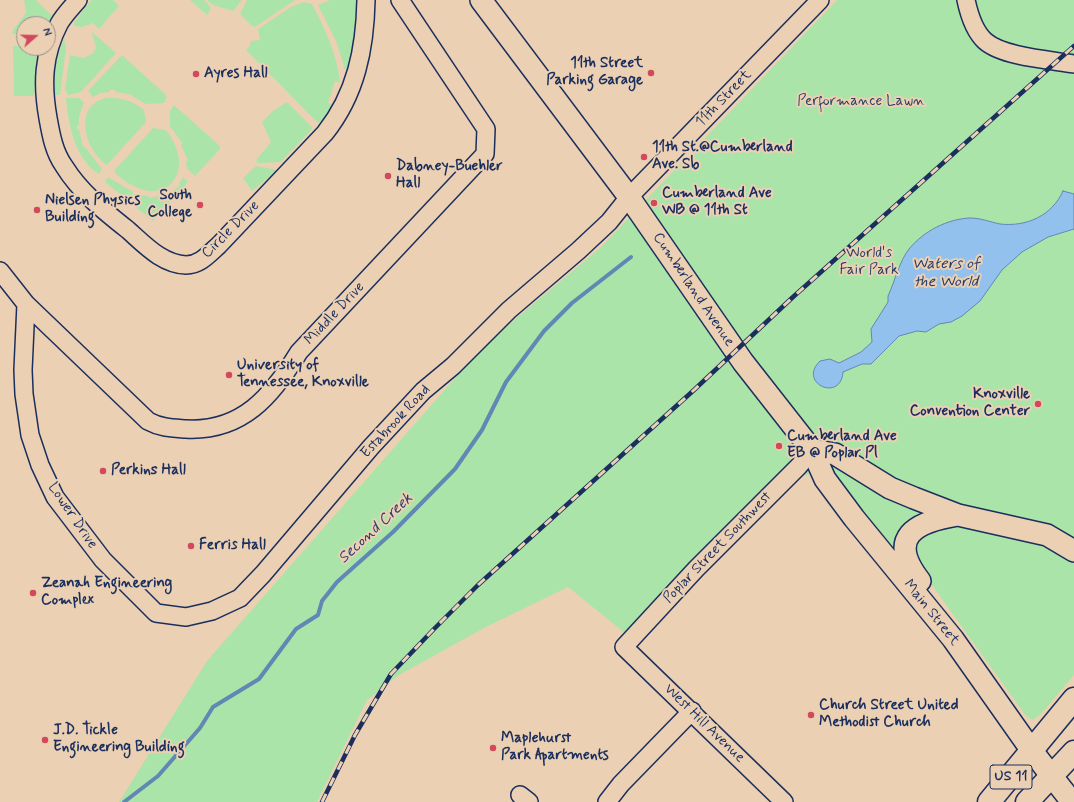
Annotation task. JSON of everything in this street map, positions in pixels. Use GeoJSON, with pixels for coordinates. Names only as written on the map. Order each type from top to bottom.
{"type":"FeatureCollection","features":[{"type":"Feature","properties":{"kind":"highway"},"geometry":{"type":"LineString","coordinates":[[1032,751],[1074,699]]}},
{"type":"Feature","properties":{"kind":"highway","name":"US 11"},"geometry":{"type":"LineString","coordinates":[[989,802],[1032,751]]}},
{"type":"Feature","properties":{"kind":"highway"},"geometry":{"type":"LineString","coordinates":[[1027,802],[1074,752]]}},
{"type":"Feature","properties":{"kind":"main road","name":"Cumberland Avenue"},"geometry":{"type":"LineString","coordinates":[[481,0],[629,197],[743,362],[812,450]]}},
{"type":"Feature","properties":{"kind":"main road"},"geometry":{"type":"LineString","coordinates":[[812,450],[835,454],[890,488],[958,514],[1047,535],[1074,551]]}},
{"type":"Feature","properties":{"kind":"main road","name":"Main Street"},"geometry":{"type":"LineString","coordinates":[[812,450],[825,479],[854,518],[953,639],[1032,751],[1072,802]]}},
{"type":"Feature","properties":{"kind":"main road"},"geometry":{"type":"LineString","coordinates":[[953,639],[943,614],[911,569],[904,556],[906,541],[918,526],[935,518],[958,514]]}},
{"type":"Feature","properties":{"kind":"street","name":"Circle Drive"},"geometry":{"type":"LineString","coordinates":[[78,0],[60,23],[44,66],[44,96],[50,133],[55,149],[72,178],[108,215],[163,259],[187,265],[202,260],[219,245],[325,133],[338,116],[348,94],[361,56],[366,27],[366,0]]}},
{"type":"Feature","properties":{"kind":"street","name":"Middle Drive"},"geometry":{"type":"LineString","coordinates":[[0,271],[26,304],[148,421],[161,427],[197,430],[227,424],[248,414],[265,400],[284,376],[299,352],[485,154],[486,129],[400,0]]}},
{"type":"Feature","properties":{"kind":"street","name":"11th Street"},"geometry":{"type":"LineString","coordinates":[[629,197],[820,0]]}},
{"type":"Feature","properties":{"kind":"street"},"geometry":{"type":"LineString","coordinates":[[966,0],[971,19],[980,36],[991,46],[1012,53],[1074,64]]}},
{"type":"Feature","properties":{"kind":"street","name":"Estabrook Road"},"geometry":{"type":"LineString","coordinates":[[156,613],[186,617],[212,611],[240,598],[267,569],[371,447],[423,391],[453,366],[509,310],[578,252],[609,222],[629,197]]}},
{"type":"Feature","properties":{"kind":"street","name":"Lower Drive"},"geometry":{"type":"LineString","coordinates":[[26,304],[24,394],[30,435],[40,465],[55,497],[102,560],[156,613]]}},
{"type":"Feature","properties":{"kind":"street","name":"Poplar Street Southwest"},"geometry":{"type":"LineString","coordinates":[[624,647],[696,569],[799,466],[812,450]]}},
{"type":"Feature","properties":{"kind":"street","name":"West Hill Avenue"},"geometry":{"type":"LineString","coordinates":[[624,647],[692,711],[776,800]]}},
{"type":"Feature","properties":{"kind":"street"},"geometry":{"type":"LineString","coordinates":[[607,802],[621,784],[692,711]]}},
{"type":"Feature","properties":{"kind":"green space"},"geometry":{"type":"Polygon","coordinates":[[[24,0],[36,0],[52,16],[24,16],[26,13],[24,0]]]}},
{"type":"Feature","properties":{"kind":"green space"},"geometry":{"type":"Polygon","coordinates":[[[91,0],[113,0],[119,6],[99,29],[93,23],[82,27],[74,26],[73,24],[91,0]]]}},
{"type":"Feature","properties":{"kind":"green space"},"geometry":{"type":"Polygon","coordinates":[[[190,0],[204,0],[211,8],[207,15],[190,0]]]}},
{"type":"Feature","properties":{"kind":"green space"},"geometry":{"type":"Polygon","coordinates":[[[207,0],[242,0],[233,11],[213,5],[207,0]]]}},
{"type":"Feature","properties":{"kind":"green space"},"geometry":{"type":"Polygon","coordinates":[[[247,0],[295,0],[255,27],[252,26],[240,14],[247,0]]]}},
{"type":"Feature","properties":{"kind":"green space"},"geometry":{"type":"Polygon","coordinates":[[[330,0],[361,0],[351,70],[345,70],[336,41],[318,5],[330,0]]]}},
{"type":"Feature","properties":{"kind":"green space","name":"World's Fair Park"},"geometry":{"type":"Polygon","coordinates":[[[837,0],[1074,0],[1074,675],[1042,713],[1033,720],[1026,716],[919,567],[899,558],[823,464],[806,476],[792,457],[788,467],[626,634],[568,587],[484,628],[399,675],[367,700],[317,802],[119,802],[207,661],[483,346],[600,248],[837,0]]]}},
{"type":"Feature","properties":{"kind":"green space"},"geometry":{"type":"Polygon","coordinates":[[[304,2],[312,4],[326,32],[336,62],[340,83],[335,81],[328,103],[334,105],[324,119],[318,123],[246,50],[250,46],[251,41],[260,40],[258,29],[291,7],[304,2]]]}},
{"type":"Feature","properties":{"kind":"green space"},"geometry":{"type":"Polygon","coordinates":[[[16,26],[16,34],[12,34],[16,26]]]}},
{"type":"Feature","properties":{"kind":"green space"},"geometry":{"type":"Polygon","coordinates":[[[92,32],[116,53],[81,92],[68,95],[65,89],[70,55],[84,58],[92,54],[96,48],[92,32]]]}},
{"type":"Feature","properties":{"kind":"green space"},"geometry":{"type":"Polygon","coordinates":[[[64,38],[66,48],[60,95],[51,95],[52,72],[64,38]]]}},
{"type":"Feature","properties":{"kind":"green space"},"geometry":{"type":"Polygon","coordinates":[[[13,46],[16,46],[16,56],[39,56],[34,96],[14,96],[13,46]]]}},
{"type":"Feature","properties":{"kind":"green space"},"geometry":{"type":"Polygon","coordinates":[[[122,55],[167,96],[164,103],[146,104],[132,95],[115,92],[115,90],[100,93],[93,97],[88,91],[122,55]]]}},
{"type":"Feature","properties":{"kind":"green space"},"geometry":{"type":"Polygon","coordinates":[[[66,98],[79,98],[84,103],[79,116],[79,125],[77,125],[77,130],[79,129],[83,147],[85,147],[102,169],[99,174],[84,160],[74,140],[66,98]]]}},
{"type":"Feature","properties":{"kind":"green space"},"geometry":{"type":"Polygon","coordinates":[[[106,98],[126,100],[140,107],[144,110],[146,122],[107,165],[99,158],[93,149],[88,139],[86,129],[86,119],[89,110],[95,103],[106,98]]]}},
{"type":"Feature","properties":{"kind":"green space"},"geometry":{"type":"Polygon","coordinates":[[[287,102],[313,128],[281,162],[258,163],[256,160],[271,142],[262,122],[273,111],[287,102]]]}},
{"type":"Feature","properties":{"kind":"green space"},"geometry":{"type":"Polygon","coordinates":[[[174,105],[220,146],[220,149],[195,176],[187,169],[186,162],[188,161],[181,145],[183,144],[170,126],[170,111],[174,105]]]}},
{"type":"Feature","properties":{"kind":"green space"},"geometry":{"type":"Polygon","coordinates":[[[153,128],[165,130],[169,134],[178,155],[179,166],[177,175],[172,183],[165,188],[156,191],[146,190],[131,185],[120,178],[114,171],[153,128]]]}},
{"type":"Feature","properties":{"kind":"green space"},"geometry":{"type":"Polygon","coordinates":[[[256,166],[278,170],[252,191],[243,178],[256,166]]]}},
{"type":"Feature","properties":{"kind":"green space"},"geometry":{"type":"Polygon","coordinates":[[[108,177],[133,192],[132,194],[148,196],[149,198],[163,195],[170,201],[170,204],[153,221],[106,183],[105,181],[108,177]]]}},
{"type":"Feature","properties":{"kind":"green space"},"geometry":{"type":"Polygon","coordinates":[[[183,177],[188,182],[176,196],[171,193],[171,191],[181,185],[179,184],[183,177]]]}},
{"type":"Feature","properties":{"kind":"water","name":"Waters of the World"},"geometry":{"type":"Polygon","coordinates":[[[1063,191],[1074,194],[1074,229],[1048,237],[1022,252],[1002,270],[980,301],[962,316],[951,322],[939,324],[926,332],[917,331],[899,336],[871,364],[862,364],[843,372],[840,381],[835,386],[829,388],[822,386],[817,382],[814,376],[814,369],[820,361],[830,359],[839,363],[861,352],[872,342],[871,329],[888,302],[888,296],[902,260],[909,249],[922,237],[936,227],[961,219],[974,218],[1000,224],[1019,224],[1037,218],[1045,213],[1058,200],[1063,191]]]}},
{"type":"Feature","properties":{"kind":"waterway","name":"Second Creek"},"geometry":{"type":"LineString","coordinates":[[124,802],[158,776],[200,728],[213,707],[259,679],[296,629],[318,615],[322,601],[337,582],[393,532],[455,469],[482,430],[506,382],[544,331],[572,303],[631,257]]}},
{"type":"Feature","properties":{"kind":"railway"},"geometry":{"type":"LineString","coordinates":[[322,802],[355,735],[391,674],[434,629],[478,585],[694,390],[793,297],[1074,46]]}},
{"type":"Feature","properties":{"kind":"place","name":"11th Street Parking Garage"},"geometry":{"type":"Point","coordinates":[651,73]}},
{"type":"Feature","properties":{"kind":"place","name":"Ayres Hall"},"geometry":{"type":"Point","coordinates":[196,74]}},
{"type":"Feature","properties":{"kind":"place","name":"11th St.@Cumberland Ave. Sb"},"geometry":{"type":"Point","coordinates":[644,157]}},
{"type":"Feature","properties":{"kind":"place","name":"Dabney-Buehler Hall"},"geometry":{"type":"Point","coordinates":[388,176]}},
{"type":"Feature","properties":{"kind":"place","name":"Cumberland Ave WB @ 11th St"},"geometry":{"type":"Point","coordinates":[654,203]}},
{"type":"Feature","properties":{"kind":"place","name":"South College"},"geometry":{"type":"Point","coordinates":[200,205]}},
{"type":"Feature","properties":{"kind":"place","name":"Nielsen Physics Building"},"geometry":{"type":"Point","coordinates":[37,210]}},
{"type":"Feature","properties":{"kind":"place","name":"University of Tennessee, Knoxville"},"geometry":{"type":"Point","coordinates":[229,375]}},
{"type":"Feature","properties":{"kind":"place","name":"Knoxville Convention Center"},"geometry":{"type":"Point","coordinates":[1038,404]}},
{"type":"Feature","properties":{"kind":"place","name":"Cumberland Ave EB @ Poplar Pl"},"geometry":{"type":"Point","coordinates":[779,446]}},
{"type":"Feature","properties":{"kind":"place","name":"Perkins Hall"},"geometry":{"type":"Point","coordinates":[103,471]}},
{"type":"Feature","properties":{"kind":"place","name":"Ferris Hall"},"geometry":{"type":"Point","coordinates":[191,546]}},
{"type":"Feature","properties":{"kind":"place","name":"Zeanah Engineering Complex"},"geometry":{"type":"Point","coordinates":[33,593]}},
{"type":"Feature","properties":{"kind":"place","name":"Church Street United Methodist Church"},"geometry":{"type":"Point","coordinates":[811,715]}},
{"type":"Feature","properties":{"kind":"place","name":"J.D. Tickle Engineering Building"},"geometry":{"type":"Point","coordinates":[45,740]}},
{"type":"Feature","properties":{"kind":"place","name":"Maplehurst Park Apartments"},"geometry":{"type":"Point","coordinates":[493,748]}},
{"type":"Feature","properties":{"kind":"park label","name":"Performance Lawn"},"geometry":{"type":"Point","coordinates":[861,102]}}]}
